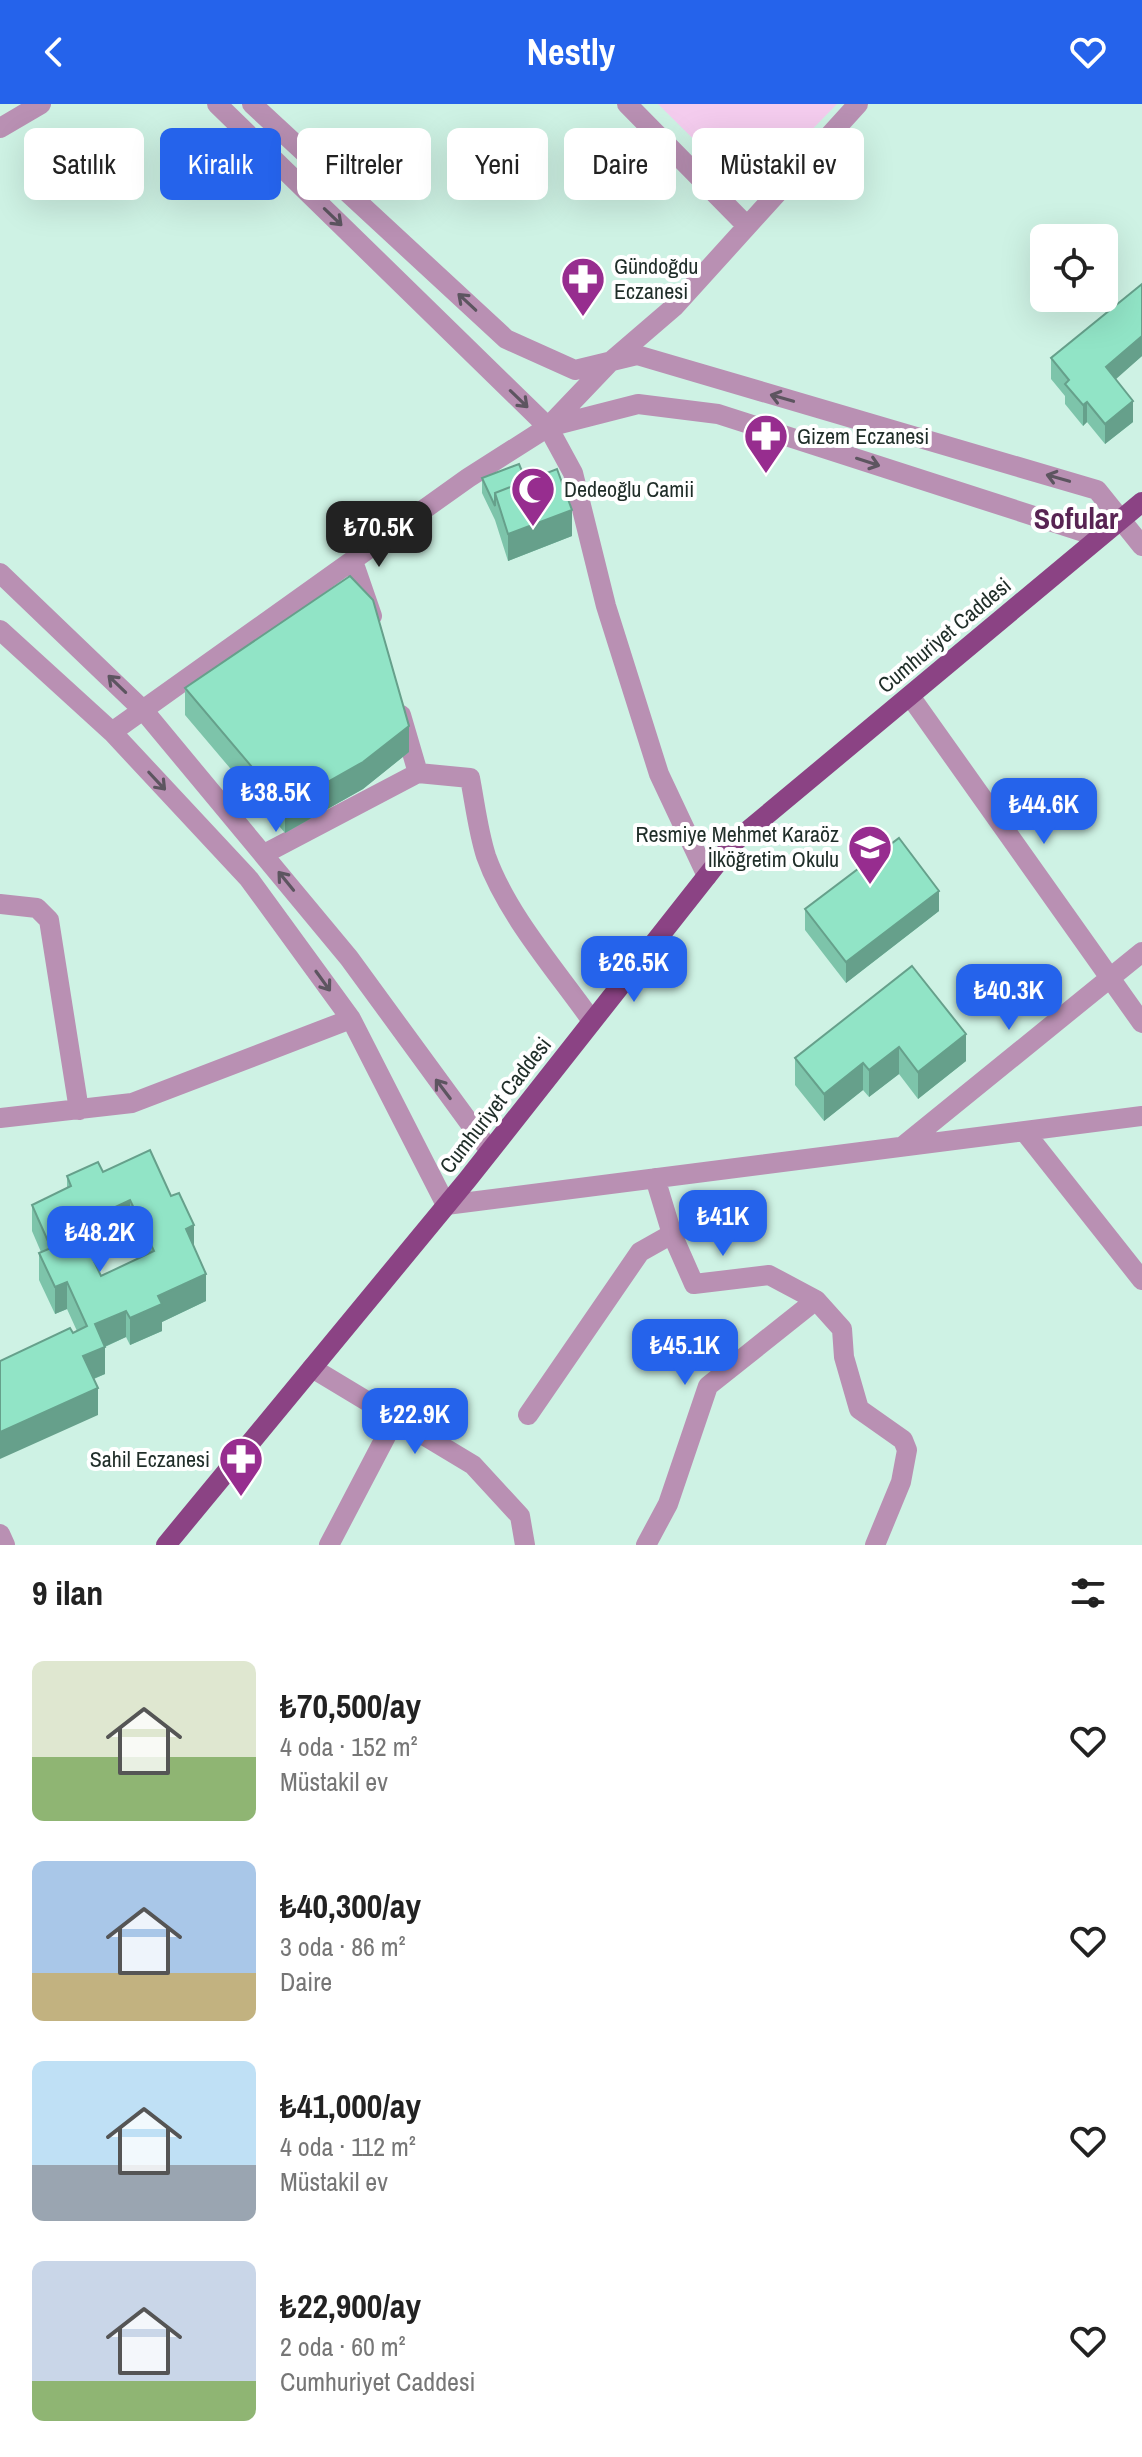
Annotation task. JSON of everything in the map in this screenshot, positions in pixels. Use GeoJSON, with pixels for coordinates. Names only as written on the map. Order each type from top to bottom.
{"type":"FeatureCollection","features":[{"type":"Feature","properties":{"kind":"main road","name":"Cumhuriyet Caddesi"},"geometry":{"type":"LineString","coordinates":[[166,1545],[490,1151],[733,843],[1142,502]]}},
{"type":"Feature","properties":{"kind":"street"},"geometry":{"type":"LineString","coordinates":[[0,128],[41,104]]}},
{"type":"Feature","properties":{"kind":"street"},"geometry":{"type":"LineString","coordinates":[[217,104],[548,427],[573,473],[606,606],[659,774],[707,876]]}},
{"type":"Feature","properties":{"kind":"street"},"geometry":{"type":"LineString","coordinates":[[252,104],[506,339],[575,370],[637,355],[1097,490],[1142,546]]}},
{"type":"Feature","properties":{"kind":"street"},"geometry":{"type":"LineString","coordinates":[[627,104],[747,226]]}},
{"type":"Feature","properties":{"kind":"street"},"geometry":{"type":"LineString","coordinates":[[112,732],[468,478],[548,427],[610,362],[674,307],[858,104]]}},
{"type":"Feature","properties":{"kind":"street"},"geometry":{"type":"LineString","coordinates":[[548,427],[638,404],[718,414],[1099,537]]}},
{"type":"Feature","properties":{"kind":"street"},"geometry":{"type":"LineString","coordinates":[[353,561],[379,638]]}},
{"type":"Feature","properties":{"kind":"street"},"geometry":{"type":"LineString","coordinates":[[0,573],[144,711],[349,958],[490,1151]]}},
{"type":"Feature","properties":{"kind":"street"},"geometry":{"type":"LineString","coordinates":[[0,630],[112,732],[249,879],[351,1019],[446,1205],[1142,1116]]}},
{"type":"Feature","properties":{"kind":"street"},"geometry":{"type":"LineString","coordinates":[[910,696],[1142,1023]]}},
{"type":"Feature","properties":{"kind":"street"},"geometry":{"type":"LineString","coordinates":[[396,698],[418,773]]}},
{"type":"Feature","properties":{"kind":"street"},"geometry":{"type":"LineString","coordinates":[[264,854],[418,773],[470,778],[486,854],[507,902],[592,1021]]}},
{"type":"Feature","properties":{"kind":"street"},"geometry":{"type":"LineString","coordinates":[[0,904],[37,908],[49,920],[79,1110]]}},
{"type":"Feature","properties":{"kind":"street"},"geometry":{"type":"LineString","coordinates":[[903,1146],[1142,952]]}},
{"type":"Feature","properties":{"kind":"street"},"geometry":{"type":"LineString","coordinates":[[0,1118],[132,1103],[351,1019]]}},
{"type":"Feature","properties":{"kind":"street"},"geometry":{"type":"LineString","coordinates":[[1024,1131],[1142,1280]]}},
{"type":"Feature","properties":{"kind":"street"},"geometry":{"type":"LineString","coordinates":[[655,1178],[672,1234],[694,1284],[769,1275],[816,1300],[842,1329],[844,1357],[859,1409],[903,1440],[907,1450],[901,1482],[875,1545]]}},
{"type":"Feature","properties":{"kind":"street"},"geometry":{"type":"LineString","coordinates":[[528,1415],[640,1252],[672,1234]]}},
{"type":"Feature","properties":{"kind":"street"},"geometry":{"type":"LineString","coordinates":[[646,1545],[668,1504],[708,1386],[816,1300]]}},
{"type":"Feature","properties":{"kind":"street"},"geometry":{"type":"LineString","coordinates":[[312,1368],[473,1465],[520,1516],[525,1545]]}},
{"type":"Feature","properties":{"kind":"street"},"geometry":{"type":"LineString","coordinates":[[329,1545],[395,1419]]}},
{"type":"Feature","properties":{"kind":"street"},"geometry":{"type":"LineString","coordinates":[[0,1534],[5,1545]]}},
{"type":"Feature","properties":{"kind":"shaded area"},"geometry":{"type":"Polygon","coordinates":[[[658,104],[837,104],[814,128],[692,128],[692,138],[658,104]]]}},
{"type":"Feature","properties":{"kind":"building"},"geometry":{"type":"Polygon","coordinates":[[[1142,284],[1142,336],[1106,367],[1133,401],[1105,424],[1087,402],[1083,405],[1065,384],[1069,380],[1051,358],[1108,312],[1118,312],[1118,304],[1142,284]]]}},
{"type":"Feature","properties":{"kind":"building"},"geometry":{"type":"Polygon","coordinates":[[[519,464],[526,481],[495,493],[495,506],[482,478],[519,464]]]}},
{"type":"Feature","properties":{"kind":"building"},"geometry":{"type":"Polygon","coordinates":[[[557,469],[572,510],[508,534],[495,493],[557,469]]]}},
{"type":"Feature","properties":{"kind":"building"},"geometry":{"type":"Polygon","coordinates":[[[350,576],[373,600],[409,726],[363,762],[285,806],[185,688],[350,576]]]}},
{"type":"Feature","properties":{"kind":"building"},"geometry":{"type":"Polygon","coordinates":[[[899,838],[939,891],[846,962],[805,909],[899,838]]]}},
{"type":"Feature","properties":{"kind":"building"},"geometry":{"type":"Polygon","coordinates":[[[912,966],[966,1034],[918,1072],[899,1047],[869,1070],[863,1063],[824,1094],[795,1058],[912,966]]]}},
{"type":"Feature","properties":{"kind":"building"},"geometry":{"type":"Polygon","coordinates":[[[150,1150],[171,1196],[179,1193],[194,1225],[186,1229],[206,1274],[158,1296],[162,1304],[130,1318],[126,1311],[95,1324],[105,1347],[83,1356],[98,1388],[0,1432],[0,1361],[70,1328],[73,1333],[87,1326],[67,1282],[55,1287],[39,1253],[51,1248],[32,1205],[71,1186],[67,1176],[98,1162],[103,1172],[150,1150]],[[130,1200],[77,1225],[101,1276],[154,1251],[130,1200]]]}},
{"type":"Feature","properties":{"kind":"place","name":"Gündoğdu Eczanesi"},"geometry":{"type":"Point","coordinates":[583,318]}},
{"type":"Feature","properties":{"kind":"place","name":"Gizem Eczanesi"},"geometry":{"type":"Point","coordinates":[766,475]}},
{"type":"Feature","properties":{"kind":"place","name":"Dedeoğlu Camii"},"geometry":{"type":"Point","coordinates":[533,528]}},
{"type":"Feature","properties":{"kind":"place","name":"Resmiye Mehmet Karaöz İlköğretim Okulu"},"geometry":{"type":"Point","coordinates":[870,886]}},
{"type":"Feature","properties":{"kind":"place","name":"Sahil Eczanesi"},"geometry":{"type":"Point","coordinates":[241,1498]}},
{"type":"Feature","properties":{"kind":"district","name":"Sofular"},"geometry":{"type":"Point","coordinates":[1076,519]}}]}
